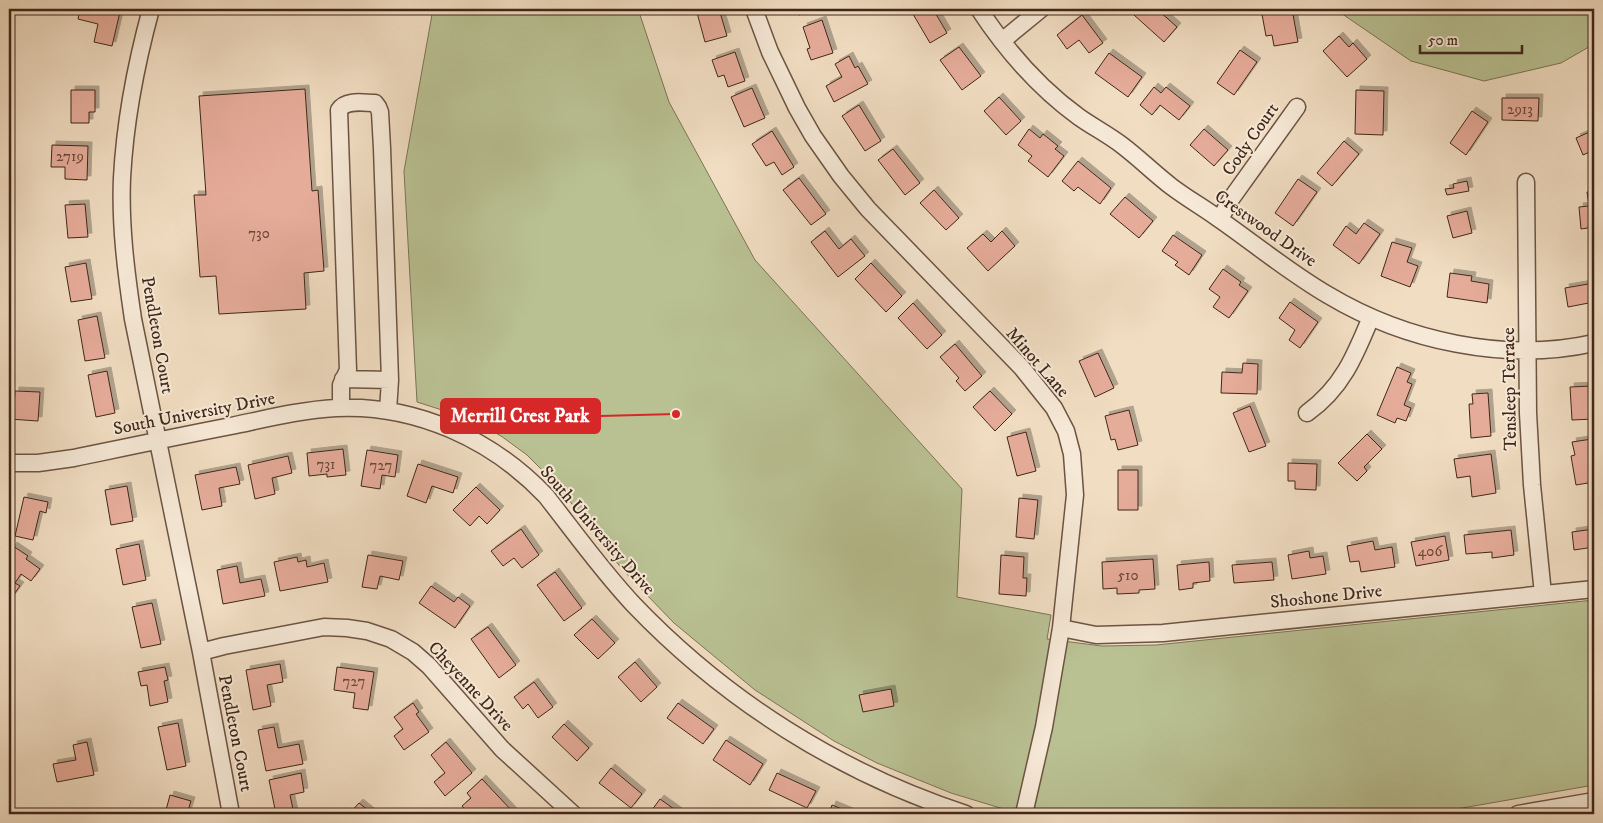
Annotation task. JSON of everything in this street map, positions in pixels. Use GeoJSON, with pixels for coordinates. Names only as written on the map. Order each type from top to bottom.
{"type":"FeatureCollection","features":[{"type":"Feature","properties":{"kind":"street","name":"Pendleton Court"},"geometry":{"type":"LineString","coordinates":[[151,9],[138,61],[130,105],[122,179],[125,265],[133,319],[231,814]]}},
{"type":"Feature","properties":{"kind":"street","name":"Minot Lane"},"geometry":{"type":"LineString","coordinates":[[754,9],[770,52],[796,108],[841,176],[874,216],[1022,368],[1043,392],[1062,422],[1072,454],[1075,495],[1061,628],[1044,727],[1024,814]]}},
{"type":"Feature","properties":{"kind":"street","name":"Crestwood Drive"},"geometry":{"type":"LineString","coordinates":[[979,9],[1002,42],[1043,87],[1072,112],[1124,146],[1173,188],[1327,295],[1392,326],[1422,336],[1458,344],[1496,349],[1544,350],[1594,343]]}},
{"type":"Feature","properties":{"kind":"street"},"geometry":{"type":"LineString","coordinates":[[1002,42],[1041,9]]}},
{"type":"Feature","properties":{"kind":"street"},"geometry":{"type":"LineString","coordinates":[[340,408],[341,387],[348,370],[339,110],[348,103],[375,103],[378,107],[380,121],[390,380],[388,411]]}},
{"type":"Feature","properties":{"kind":"street","name":"Cody Court"},"geometry":{"type":"LineString","coordinates":[[1220,219],[1231,199],[1297,107]]}},
{"type":"Feature","properties":{"kind":"street","name":"Tensleep Terrace"},"geometry":{"type":"LineString","coordinates":[[1526,182],[1528,414],[1531,476],[1543,594]]}},
{"type":"Feature","properties":{"kind":"street"},"geometry":{"type":"LineString","coordinates":[[1307,413],[1321,403],[1335,388],[1360,343],[1371,317]]}},
{"type":"Feature","properties":{"kind":"street"},"geometry":{"type":"LineString","coordinates":[[344,379],[390,380]]}},
{"type":"Feature","properties":{"kind":"street","name":"South University Drive"},"geometry":{"type":"LineString","coordinates":[[9,463],[38,463],[74,458],[303,412],[340,408],[369,408],[424,419],[474,440],[501,456],[535,485],[546,496],[612,581],[635,606],[689,657],[728,690],[760,713],[844,764],[929,802],[966,814]]}},
{"type":"Feature","properties":{"kind":"street","name":"Shoshone Drive"},"geometry":{"type":"LineString","coordinates":[[1061,628],[1096,634],[1162,634],[1594,589]]}},
{"type":"Feature","properties":{"kind":"street","name":"Cheyenne Drive"},"geometry":{"type":"LineString","coordinates":[[200,652],[324,627],[367,631],[391,639],[413,652],[430,666],[502,748],[573,814]]}},
{"type":"Feature","properties":{"kind":"street"},"geometry":{"type":"LineString","coordinates":[[1518,814],[1594,801]]}},
{"type":"Feature","properties":{"kind":"green space"},"geometry":{"type":"Polygon","coordinates":[[[433,9],[638,9],[669,102],[755,260],[962,489],[957,597],[1051,615],[1047,639],[1102,646],[1156,645],[1594,600],[1594,785],[1428,814],[1020,814],[951,793],[877,763],[834,741],[755,690],[674,623],[622,569],[558,486],[527,455],[501,436],[470,419],[417,402],[404,171],[433,9]]]}},
{"type":"Feature","properties":{"kind":"green space"},"geometry":{"type":"Polygon","coordinates":[[[1335,9],[1594,9],[1594,44],[1561,63],[1484,81],[1411,61],[1335,9]]]}},
{"type":"Feature","properties":{"kind":"building"},"geometry":{"type":"Polygon","coordinates":[[[37,9],[48,9],[42,14],[37,9]]]}},
{"type":"Feature","properties":{"kind":"building"},"geometry":{"type":"Polygon","coordinates":[[[80,9],[105,9],[120,12],[112,46],[94,42],[98,24],[78,19],[80,9]]]}},
{"type":"Feature","properties":{"kind":"building"},"geometry":{"type":"Polygon","coordinates":[[[696,9],[719,9],[727,36],[705,42],[696,9]]]}},
{"type":"Feature","properties":{"kind":"building"},"geometry":{"type":"Polygon","coordinates":[[[797,9],[815,9],[815,11],[799,15],[797,9]]]}},
{"type":"Feature","properties":{"kind":"building"},"geometry":{"type":"Polygon","coordinates":[[[910,9],[933,9],[947,33],[930,43],[910,9]]]}},
{"type":"Feature","properties":{"kind":"building"},"geometry":{"type":"Polygon","coordinates":[[[1139,9],[1160,9],[1158,10],[1177,27],[1164,42],[1134,15],[1139,9]]]}},
{"type":"Feature","properties":{"kind":"building"},"geometry":{"type":"Polygon","coordinates":[[[1261,9],[1280,9],[1281,11],[1292,9],[1298,42],[1274,46],[1272,35],[1266,36],[1261,9]]]}},
{"type":"Feature","properties":{"kind":"building"},"geometry":{"type":"Polygon","coordinates":[[[1082,15],[1103,43],[1089,53],[1079,40],[1067,49],[1057,35],[1082,15]]]}},
{"type":"Feature","properties":{"kind":"building"},"geometry":{"type":"Polygon","coordinates":[[[822,20],[833,53],[811,60],[807,49],[810,48],[803,27],[822,20]]]}},
{"type":"Feature","properties":{"kind":"building"},"geometry":{"type":"Polygon","coordinates":[[[1339,36],[1349,47],[1353,43],[1367,59],[1347,77],[1323,51],[1339,36]]]}},
{"type":"Feature","properties":{"kind":"building"},"geometry":{"type":"Polygon","coordinates":[[[959,47],[981,76],[962,90],[940,60],[959,47]]]}},
{"type":"Feature","properties":{"kind":"building"},"geometry":{"type":"Polygon","coordinates":[[[1240,50],[1257,62],[1234,95],[1217,83],[1240,50]]]}},
{"type":"Feature","properties":{"kind":"building"},"geometry":{"type":"Polygon","coordinates":[[[735,52],[745,81],[728,87],[724,75],[718,77],[712,60],[735,52]]]}},
{"type":"Feature","properties":{"kind":"building"},"geometry":{"type":"Polygon","coordinates":[[[1109,53],[1142,77],[1128,97],[1095,73],[1109,53]]]}},
{"type":"Feature","properties":{"kind":"building"},"geometry":{"type":"Polygon","coordinates":[[[849,56],[855,68],[858,66],[868,84],[834,102],[826,86],[842,77],[835,64],[849,56]]]}},
{"type":"Feature","properties":{"kind":"building"},"geometry":{"type":"Polygon","coordinates":[[[1154,87],[1161,93],[1166,87],[1190,106],[1179,120],[1160,105],[1152,115],[1140,105],[1154,87]]]}},
{"type":"Feature","properties":{"kind":"building"},"geometry":{"type":"Polygon","coordinates":[[[752,88],[765,118],[744,127],[731,97],[752,88]]]}},
{"type":"Feature","properties":{"kind":"building"},"geometry":{"type":"Polygon","coordinates":[[[305,89],[312,191],[318,190],[324,271],[304,273],[306,309],[219,314],[216,276],[200,277],[194,195],[206,195],[199,96],[305,89]]]}},
{"type":"Feature","properties":{"kind":"building"},"geometry":{"type":"Polygon","coordinates":[[[71,90],[95,90],[95,112],[89,112],[89,123],[71,123],[71,90]]]}},
{"type":"Feature","properties":{"kind":"building"},"geometry":{"type":"Polygon","coordinates":[[[1356,90],[1384,91],[1383,135],[1355,134],[1356,90]]]}},
{"type":"Feature","properties":{"kind":"building"},"geometry":{"type":"Polygon","coordinates":[[[999,97],[1021,121],[1006,135],[984,111],[999,97]]]}},
{"type":"Feature","properties":{"kind":"building"},"geometry":{"type":"Polygon","coordinates":[[[1502,98],[1539,98],[1538,121],[1502,120],[1502,98]]]}},
{"type":"Feature","properties":{"kind":"building"},"geometry":{"type":"Polygon","coordinates":[[[859,105],[881,141],[865,151],[842,116],[859,105]]]}},
{"type":"Feature","properties":{"kind":"building"},"geometry":{"type":"Polygon","coordinates":[[[1472,111],[1488,122],[1466,155],[1450,143],[1472,111]]]}},
{"type":"Feature","properties":{"kind":"building"},"geometry":{"type":"Polygon","coordinates":[[[1029,129],[1040,138],[1043,134],[1058,146],[1055,149],[1064,156],[1048,177],[1028,161],[1032,156],[1018,145],[1029,129]]]}},
{"type":"Feature","properties":{"kind":"building"},"geometry":{"type":"Polygon","coordinates":[[[1204,129],[1228,150],[1214,166],[1190,145],[1204,129]]]}},
{"type":"Feature","properties":{"kind":"building"},"geometry":{"type":"Polygon","coordinates":[[[1594,130],[1594,150],[1583,155],[1576,138],[1594,130]]]}},
{"type":"Feature","properties":{"kind":"building"},"geometry":{"type":"Polygon","coordinates":[[[772,131],[794,167],[782,175],[774,162],[766,166],[752,144],[772,131]]]}},
{"type":"Feature","properties":{"kind":"building"},"geometry":{"type":"Polygon","coordinates":[[[1344,141],[1359,154],[1332,186],[1317,173],[1344,141]]]}},
{"type":"Feature","properties":{"kind":"building"},"geometry":{"type":"Polygon","coordinates":[[[52,145],[88,146],[87,180],[65,179],[65,167],[51,167],[52,145]]]}},
{"type":"Feature","properties":{"kind":"building"},"geometry":{"type":"Polygon","coordinates":[[[893,149],[920,183],[905,195],[878,160],[893,149]]]}},
{"type":"Feature","properties":{"kind":"building"},"geometry":{"type":"Polygon","coordinates":[[[1078,161],[1111,188],[1100,204],[1078,187],[1074,191],[1062,181],[1078,161]]]}},
{"type":"Feature","properties":{"kind":"building"},"geometry":{"type":"Polygon","coordinates":[[[799,178],[826,214],[811,225],[783,190],[799,178]]]}},
{"type":"Feature","properties":{"kind":"building"},"geometry":{"type":"Polygon","coordinates":[[[1298,179],[1317,192],[1293,226],[1275,213],[1298,179]]]}},
{"type":"Feature","properties":{"kind":"building"},"geometry":{"type":"Polygon","coordinates":[[[1467,181],[1469,191],[1447,195],[1445,189],[1454,188],[1453,184],[1467,181]]]}},
{"type":"Feature","properties":{"kind":"building"},"geometry":{"type":"Polygon","coordinates":[[[934,190],[959,218],[946,230],[920,203],[934,190]]]}},
{"type":"Feature","properties":{"kind":"building"},"geometry":{"type":"Polygon","coordinates":[[[1594,191],[1594,227],[1581,229],[1579,207],[1589,206],[1587,192],[1594,191]]]}},
{"type":"Feature","properties":{"kind":"building"},"geometry":{"type":"Polygon","coordinates":[[[1125,197],[1153,221],[1139,238],[1110,214],[1125,197]]]}},
{"type":"Feature","properties":{"kind":"building"},"geometry":{"type":"Polygon","coordinates":[[[85,204],[88,237],[68,238],[65,205],[85,204]]]}},
{"type":"Feature","properties":{"kind":"building"},"geometry":{"type":"Polygon","coordinates":[[[1467,211],[1472,233],[1453,238],[1447,216],[1467,211]]]}},
{"type":"Feature","properties":{"kind":"building"},"geometry":{"type":"Polygon","coordinates":[[[1364,223],[1380,234],[1359,264],[1333,245],[1346,226],[1356,234],[1364,223]]]}},
{"type":"Feature","properties":{"kind":"building"},"geometry":{"type":"Polygon","coordinates":[[[825,231],[839,249],[851,239],[865,256],[838,277],[811,242],[825,231]]]}},
{"type":"Feature","properties":{"kind":"building"},"geometry":{"type":"Polygon","coordinates":[[[1002,231],[1015,246],[988,271],[967,248],[983,234],[991,242],[1002,231]]]}},
{"type":"Feature","properties":{"kind":"building"},"geometry":{"type":"Polygon","coordinates":[[[1173,235],[1202,255],[1189,275],[1175,265],[1178,262],[1162,251],[1173,235]]]}},
{"type":"Feature","properties":{"kind":"building"},"geometry":{"type":"Polygon","coordinates":[[[1392,242],[1412,248],[1407,262],[1418,266],[1410,287],[1381,276],[1392,242]]]}},
{"type":"Feature","properties":{"kind":"building"},"geometry":{"type":"Polygon","coordinates":[[[86,263],[92,299],[71,302],[65,267],[86,263]]]}},
{"type":"Feature","properties":{"kind":"building"},"geometry":{"type":"Polygon","coordinates":[[[871,263],[902,296],[886,312],[855,279],[871,263]]]}},
{"type":"Feature","properties":{"kind":"building"},"geometry":{"type":"Polygon","coordinates":[[[1223,269],[1241,282],[1239,285],[1248,291],[1229,318],[1213,307],[1220,297],[1209,289],[1223,269]]]}},
{"type":"Feature","properties":{"kind":"building"},"geometry":{"type":"Polygon","coordinates":[[[1450,273],[1472,276],[1471,281],[1489,284],[1487,303],[1447,297],[1450,273]]]}},
{"type":"Feature","properties":{"kind":"building"},"geometry":{"type":"Polygon","coordinates":[[[1594,283],[1594,302],[1568,307],[1565,288],[1594,283]]]}},
{"type":"Feature","properties":{"kind":"building"},"geometry":{"type":"Polygon","coordinates":[[[1290,302],[1318,322],[1300,348],[1289,340],[1295,330],[1279,318],[1290,302]]]}},
{"type":"Feature","properties":{"kind":"building"},"geometry":{"type":"Polygon","coordinates":[[[913,303],[942,335],[927,349],[898,318],[913,303]]]}},
{"type":"Feature","properties":{"kind":"building"},"geometry":{"type":"Polygon","coordinates":[[[97,316],[105,358],[85,361],[78,320],[97,316]]]}},
{"type":"Feature","properties":{"kind":"building"},"geometry":{"type":"Polygon","coordinates":[[[955,344],[982,376],[965,391],[956,381],[959,378],[940,357],[955,344]]]}},
{"type":"Feature","properties":{"kind":"building"},"geometry":{"type":"Polygon","coordinates":[[[1098,353],[1114,388],[1095,397],[1079,361],[1098,353]]]}},
{"type":"Feature","properties":{"kind":"building"},"geometry":{"type":"Polygon","coordinates":[[[1243,363],[1258,364],[1257,394],[1221,393],[1222,372],[1242,373],[1243,363]]]}},
{"type":"Feature","properties":{"kind":"building"},"geometry":{"type":"Polygon","coordinates":[[[1397,367],[1411,373],[1407,382],[1412,384],[1404,405],[1411,408],[1406,421],[1397,418],[1395,423],[1377,415],[1397,367]]]}},
{"type":"Feature","properties":{"kind":"building"},"geometry":{"type":"Polygon","coordinates":[[[107,371],[115,413],[96,417],[88,375],[107,371]]]}},
{"type":"Feature","properties":{"kind":"building"},"geometry":{"type":"Polygon","coordinates":[[[1592,386],[1594,419],[1572,420],[1570,387],[1592,386]]]}},
{"type":"Feature","properties":{"kind":"building"},"geometry":{"type":"Polygon","coordinates":[[[15,391],[40,392],[38,421],[9,419],[9,405],[14,405],[15,391]]]}},
{"type":"Feature","properties":{"kind":"building"},"geometry":{"type":"Polygon","coordinates":[[[990,391],[1012,414],[995,431],[973,407],[990,391]]]}},
{"type":"Feature","properties":{"kind":"building"},"geometry":{"type":"Polygon","coordinates":[[[1488,393],[1491,436],[1471,438],[1469,404],[1473,404],[1472,394],[1488,393]]]}},
{"type":"Feature","properties":{"kind":"building"},"geometry":{"type":"Polygon","coordinates":[[[1250,406],[1266,446],[1249,452],[1233,413],[1250,406]]]}},
{"type":"Feature","properties":{"kind":"building"},"geometry":{"type":"Polygon","coordinates":[[[1129,410],[1138,445],[1118,450],[1115,439],[1111,440],[1105,416],[1129,410]]]}},
{"type":"Feature","properties":{"kind":"building"},"geometry":{"type":"Polygon","coordinates":[[[1026,432],[1036,471],[1017,476],[1007,437],[1026,432]]]}},
{"type":"Feature","properties":{"kind":"building"},"geometry":{"type":"Polygon","coordinates":[[[1367,434],[1382,449],[1364,467],[1367,471],[1357,481],[1338,463],[1367,434]]]}},
{"type":"Feature","properties":{"kind":"building"},"geometry":{"type":"Polygon","coordinates":[[[1592,439],[1594,482],[1576,485],[1571,456],[1575,455],[1572,442],[1592,439]]]}},
{"type":"Feature","properties":{"kind":"building"},"geometry":{"type":"Polygon","coordinates":[[[343,449],[346,475],[327,477],[327,474],[309,476],[307,453],[343,449]]]}},
{"type":"Feature","properties":{"kind":"building"},"geometry":{"type":"Polygon","coordinates":[[[367,450],[398,455],[395,477],[382,475],[380,489],[361,486],[367,450]]]}},
{"type":"Feature","properties":{"kind":"building"},"geometry":{"type":"Polygon","coordinates":[[[1491,454],[1496,493],[1472,497],[1470,476],[1457,478],[1454,459],[1491,454]]]}},
{"type":"Feature","properties":{"kind":"building"},"geometry":{"type":"Polygon","coordinates":[[[288,456],[292,473],[272,478],[275,494],[255,499],[248,465],[288,456]]]}},
{"type":"Feature","properties":{"kind":"building"},"geometry":{"type":"Polygon","coordinates":[[[1288,463],[1317,464],[1316,490],[1295,489],[1295,481],[1288,481],[1288,463]]]}},
{"type":"Feature","properties":{"kind":"building"},"geometry":{"type":"Polygon","coordinates":[[[418,464],[458,477],[453,493],[432,486],[426,503],[407,496],[418,464]]]}},
{"type":"Feature","properties":{"kind":"building"},"geometry":{"type":"Polygon","coordinates":[[[236,467],[240,484],[219,488],[222,506],[202,510],[195,475],[236,467]]]}},
{"type":"Feature","properties":{"kind":"building"},"geometry":{"type":"Polygon","coordinates":[[[1118,470],[1138,470],[1138,510],[1118,510],[1118,470]]]}},
{"type":"Feature","properties":{"kind":"building"},"geometry":{"type":"Polygon","coordinates":[[[127,486],[133,521],[111,525],[105,490],[127,486]]]}},
{"type":"Feature","properties":{"kind":"building"},"geometry":{"type":"Polygon","coordinates":[[[476,487],[500,510],[487,524],[479,516],[470,526],[453,510],[476,487]]]}},
{"type":"Feature","properties":{"kind":"building"},"geometry":{"type":"Polygon","coordinates":[[[24,497],[48,502],[46,513],[40,511],[33,540],[15,536],[24,497]]]}},
{"type":"Feature","properties":{"kind":"building"},"geometry":{"type":"Polygon","coordinates":[[[1019,498],[1038,500],[1034,539],[1016,537],[1019,498]]]}},
{"type":"Feature","properties":{"kind":"building"},"geometry":{"type":"Polygon","coordinates":[[[521,529],[539,555],[522,568],[514,558],[503,566],[491,551],[521,529]]]}},
{"type":"Feature","properties":{"kind":"building"},"geometry":{"type":"Polygon","coordinates":[[[1594,529],[1594,547],[1574,550],[1572,532],[1594,529]]]}},
{"type":"Feature","properties":{"kind":"building"},"geometry":{"type":"Polygon","coordinates":[[[1511,530],[1514,555],[1492,558],[1492,552],[1466,554],[1464,535],[1511,530]]]}},
{"type":"Feature","properties":{"kind":"building"},"geometry":{"type":"Polygon","coordinates":[[[1445,536],[1449,560],[1416,566],[1411,542],[1445,536]]]}},
{"type":"Feature","properties":{"kind":"building"},"geometry":{"type":"Polygon","coordinates":[[[1373,541],[1375,550],[1392,547],[1395,567],[1361,572],[1359,561],[1350,562],[1347,546],[1373,541]]]}},
{"type":"Feature","properties":{"kind":"building"},"geometry":{"type":"Polygon","coordinates":[[[139,544],[146,580],[123,585],[116,549],[139,544]]]}},
{"type":"Feature","properties":{"kind":"building"},"geometry":{"type":"Polygon","coordinates":[[[13,546],[28,556],[26,559],[40,569],[31,581],[21,574],[15,583],[20,586],[9,601],[9,553],[13,546]]]}},
{"type":"Feature","properties":{"kind":"building"},"geometry":{"type":"Polygon","coordinates":[[[1309,551],[1310,558],[1323,556],[1326,574],[1292,579],[1288,555],[1309,551]]]}},
{"type":"Feature","properties":{"kind":"building"},"geometry":{"type":"Polygon","coordinates":[[[368,555],[403,561],[399,580],[380,576],[377,589],[362,587],[368,555]]]}},
{"type":"Feature","properties":{"kind":"building"},"geometry":{"type":"Polygon","coordinates":[[[1001,555],[1024,557],[1023,578],[1027,578],[1026,596],[999,594],[1001,555]]]}},
{"type":"Feature","properties":{"kind":"building"},"geometry":{"type":"Polygon","coordinates":[[[297,557],[298,562],[306,560],[307,567],[324,563],[328,582],[280,591],[274,562],[297,557]]]}},
{"type":"Feature","properties":{"kind":"building"},"geometry":{"type":"Polygon","coordinates":[[[1153,559],[1155,589],[1139,590],[1139,593],[1117,594],[1117,588],[1103,589],[1102,562],[1153,559]]]}},
{"type":"Feature","properties":{"kind":"building"},"geometry":{"type":"Polygon","coordinates":[[[1209,562],[1210,581],[1193,583],[1193,588],[1179,590],[1177,565],[1209,562]]]}},
{"type":"Feature","properties":{"kind":"building"},"geometry":{"type":"Polygon","coordinates":[[[1272,562],[1274,580],[1234,583],[1232,565],[1272,562]]]}},
{"type":"Feature","properties":{"kind":"building"},"geometry":{"type":"Polygon","coordinates":[[[237,566],[240,583],[261,579],[265,596],[223,604],[217,570],[237,566]]]}},
{"type":"Feature","properties":{"kind":"building"},"geometry":{"type":"Polygon","coordinates":[[[555,572],[582,608],[564,621],[537,585],[555,572]]]}},
{"type":"Feature","properties":{"kind":"building"},"geometry":{"type":"Polygon","coordinates":[[[431,586],[454,602],[458,597],[470,606],[455,628],[419,603],[431,586]]]}},
{"type":"Feature","properties":{"kind":"building"},"geometry":{"type":"Polygon","coordinates":[[[152,603],[161,644],[141,648],[132,607],[152,603]]]}},
{"type":"Feature","properties":{"kind":"building"},"geometry":{"type":"Polygon","coordinates":[[[592,619],[615,643],[598,659],[574,635],[592,619]]]}},
{"type":"Feature","properties":{"kind":"building"},"geometry":{"type":"Polygon","coordinates":[[[488,627],[516,665],[499,678],[471,639],[488,627]]]}},
{"type":"Feature","properties":{"kind":"building"},"geometry":{"type":"Polygon","coordinates":[[[635,662],[657,687],[641,702],[618,677],[635,662]]]}},
{"type":"Feature","properties":{"kind":"building"},"geometry":{"type":"Polygon","coordinates":[[[280,664],[283,682],[267,685],[271,706],[253,710],[246,670],[280,664]]]}},
{"type":"Feature","properties":{"kind":"building"},"geometry":{"type":"Polygon","coordinates":[[[165,667],[168,680],[164,681],[168,702],[150,706],[147,685],[141,686],[138,672],[165,667]]]}},
{"type":"Feature","properties":{"kind":"building"},"geometry":{"type":"Polygon","coordinates":[[[337,667],[374,672],[368,710],[353,708],[355,693],[334,690],[337,667]]]}},
{"type":"Feature","properties":{"kind":"building"},"geometry":{"type":"Polygon","coordinates":[[[534,682],[553,707],[538,718],[528,704],[523,709],[514,697],[534,682]]]}},
{"type":"Feature","properties":{"kind":"building"},"geometry":{"type":"Polygon","coordinates":[[[891,689],[894,706],[863,712],[859,695],[891,689]]]}},
{"type":"Feature","properties":{"kind":"building"},"geometry":{"type":"Polygon","coordinates":[[[413,703],[419,712],[416,714],[429,732],[404,750],[394,736],[403,729],[394,717],[413,703]]]}},
{"type":"Feature","properties":{"kind":"building"},"geometry":{"type":"Polygon","coordinates":[[[678,703],[714,729],[703,744],[667,718],[678,703]]]}},
{"type":"Feature","properties":{"kind":"building"},"geometry":{"type":"Polygon","coordinates":[[[178,723],[186,766],[167,770],[158,727],[178,723]]]}},
{"type":"Feature","properties":{"kind":"building"},"geometry":{"type":"Polygon","coordinates":[[[564,724],[589,748],[577,761],[552,737],[564,724]]]}},
{"type":"Feature","properties":{"kind":"building"},"geometry":{"type":"Polygon","coordinates":[[[274,727],[278,748],[299,744],[303,764],[266,771],[258,730],[274,727]]]}},
{"type":"Feature","properties":{"kind":"building"},"geometry":{"type":"Polygon","coordinates":[[[726,740],[763,764],[750,785],[713,760],[726,740]]]}},
{"type":"Feature","properties":{"kind":"building"},"geometry":{"type":"Polygon","coordinates":[[[87,742],[94,775],[57,782],[53,764],[76,760],[73,745],[87,742]]]}},
{"type":"Feature","properties":{"kind":"building"},"geometry":{"type":"Polygon","coordinates":[[[446,742],[472,773],[445,796],[434,782],[445,773],[431,755],[446,742]]]}},
{"type":"Feature","properties":{"kind":"building"},"geometry":{"type":"Polygon","coordinates":[[[611,768],[642,794],[631,808],[599,783],[611,768]]]}},
{"type":"Feature","properties":{"kind":"building"},"geometry":{"type":"Polygon","coordinates":[[[301,773],[304,792],[290,795],[294,814],[276,814],[269,780],[301,773]]]}},
{"type":"Feature","properties":{"kind":"building"},"geometry":{"type":"Polygon","coordinates":[[[777,773],[816,791],[807,808],[769,790],[777,773]]]}},
{"type":"Feature","properties":{"kind":"building"},"geometry":{"type":"Polygon","coordinates":[[[482,779],[513,812],[511,814],[464,814],[467,812],[462,806],[471,798],[467,793],[482,779]]]}},
{"type":"Feature","properties":{"kind":"building"},"geometry":{"type":"Polygon","coordinates":[[[170,795],[191,801],[187,814],[165,814],[170,795]]]}},
{"type":"Feature","properties":{"kind":"building"},"geometry":{"type":"Polygon","coordinates":[[[660,799],[681,814],[649,814],[660,799]]]}},
{"type":"Feature","properties":{"kind":"building"},"geometry":{"type":"Polygon","coordinates":[[[359,803],[373,814],[349,814],[359,803]]]}},
{"type":"Feature","properties":{"kind":"building"},"geometry":{"type":"Polygon","coordinates":[[[832,805],[854,814],[829,814],[832,805]]]}},
{"type":"Feature","properties":{"kind":"place","name":"Merrill Crest Park"},"geometry":{"type":"Point","coordinates":[676,414]}}]}
